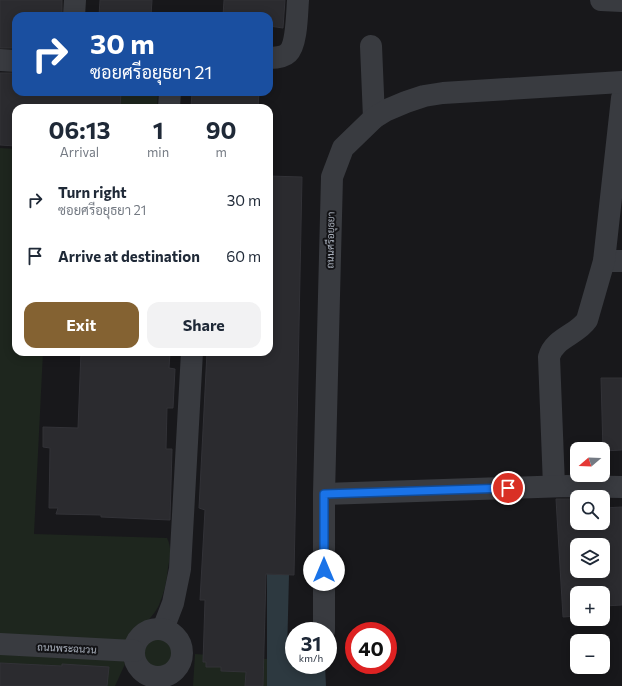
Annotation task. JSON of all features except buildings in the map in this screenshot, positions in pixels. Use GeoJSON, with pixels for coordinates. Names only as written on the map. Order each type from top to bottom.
{"type":"FeatureCollection","features":[{"type":"Feature","properties":{"kind":"street"},"geometry":{"type":"LineString","coordinates":[[74,12],[75,0]]}},
{"type":"Feature","properties":{"kind":"street"},"geometry":{"type":"LineString","coordinates":[[273,58],[287,55],[291,49],[298,0]]}},
{"type":"Feature","properties":{"kind":"street"},"geometry":{"type":"LineString","coordinates":[[601,0],[622,1]]}},
{"type":"Feature","properties":{"kind":"street"},"geometry":{"type":"LineString","coordinates":[[371,46],[374,118]]}},
{"type":"Feature","properties":{"kind":"street"},"geometry":{"type":"LineString","coordinates":[[0,60],[12,61]]}},
{"type":"Feature","properties":{"kind":"street","name":"ถนนศรีอยุธยา"},"geometry":{"type":"LineString","coordinates":[[324,622],[324,494],[332,177],[343,148],[374,118],[387,110],[424,96],[443,93],[622,82]]}},
{"type":"Feature","properties":{"kind":"street"},"geometry":{"type":"LineString","coordinates":[[554,486],[550,351],[554,346],[584,325],[613,261],[622,98]]}},
{"type":"Feature","properties":{"kind":"street"},"geometry":{"type":"LineString","coordinates":[[163,629],[173,603],[180,569],[192,356]]}},
{"type":"Feature","properties":{"kind":"street"},"geometry":{"type":"LineString","coordinates":[[324,494],[554,486],[622,487]]}},
{"type":"Feature","properties":{"kind":"street"},"geometry":{"type":"LineString","coordinates":[[163,629],[176,637],[182,652],[177,666],[172,672],[157,677],[143,671],[138,666],[134,651],[140,636],[147,631],[163,629]]}},
{"type":"Feature","properties":{"kind":"street","name":"ถนนพระฉนวน"},"geometry":{"type":"LineString","coordinates":[[0,644],[134,651]]}},
{"type":"Feature","properties":{"kind":"shaded area"},"geometry":{"type":"Polygon","coordinates":[[[67,96],[158,96],[157,104],[66,104],[67,96]]]}},
{"type":"Feature","properties":{"kind":"shaded area"},"geometry":{"type":"Polygon","coordinates":[[[0,148],[12,149],[12,356],[43,356],[34,534],[167,538],[170,545],[170,556],[167,578],[159,605],[148,621],[123,643],[0,636],[0,148]]]}},
{"type":"Feature","properties":{"kind":"shaded area"},"geometry":{"type":"Polygon","coordinates":[[[267,574],[289,575],[288,622],[285,622],[285,674],[325,674],[326,686],[267,686],[267,574]]]}},
{"type":"Feature","properties":{"kind":"shaded area"},"geometry":{"type":"Polygon","coordinates":[[[154,636],[160,636],[170,643],[173,652],[172,658],[166,665],[160,668],[154,668],[144,661],[141,655],[141,649],[148,639],[154,636]]]}},
{"type":"Feature","properties":{"kind":"shaded area"},"geometry":{"type":"Polygon","coordinates":[[[0,649],[123,659],[125,664],[115,686],[0,686],[0,649]]]}},
{"type":"Feature","properties":{"kind":"shaded area"},"geometry":{"type":"Polygon","coordinates":[[[195,654],[267,659],[267,686],[193,686],[195,654]]]}},
{"type":"Feature","properties":{"kind":"route"},"geometry":{"type":"LineString","coordinates":[[324,570],[324,494],[508,488]]}}]}
